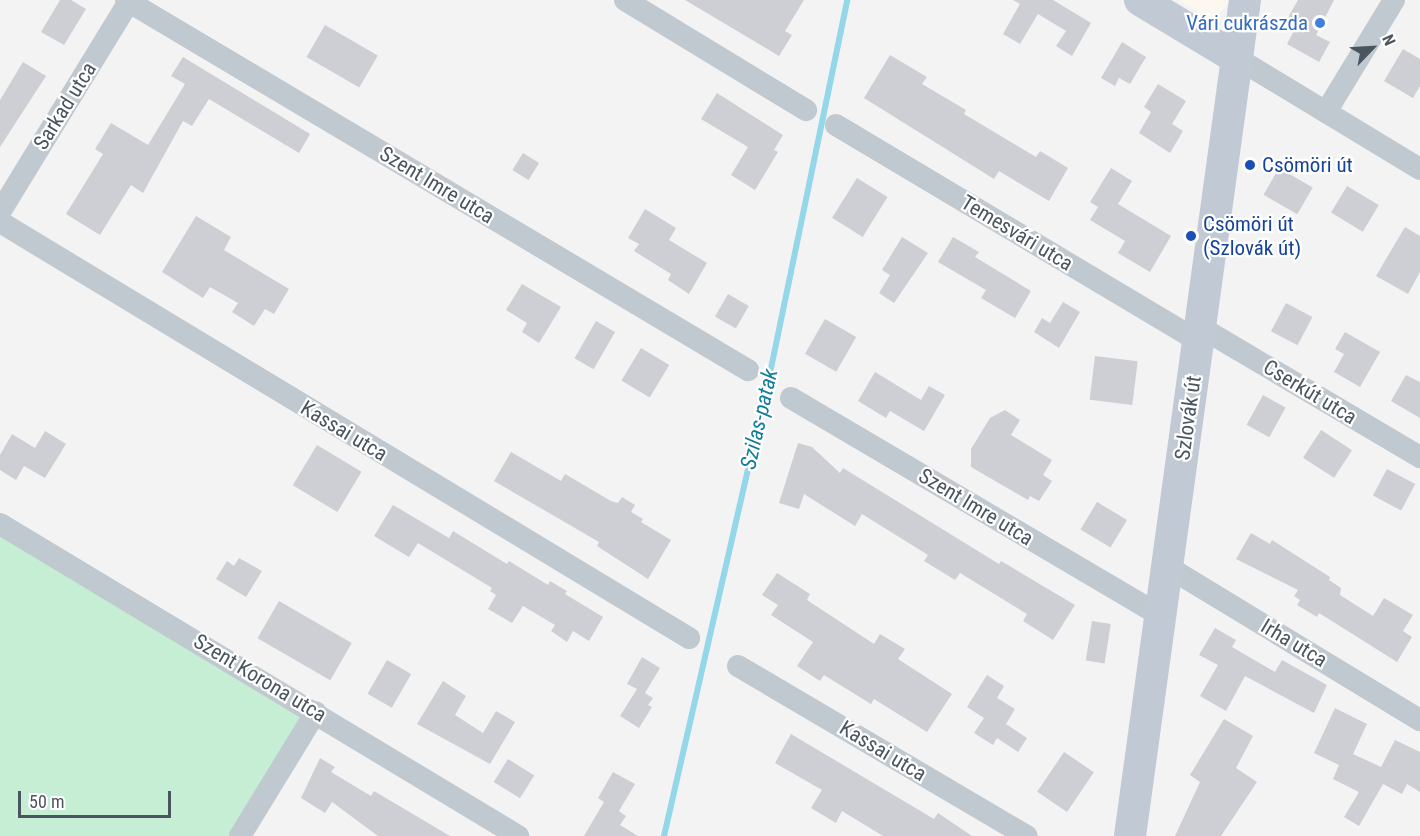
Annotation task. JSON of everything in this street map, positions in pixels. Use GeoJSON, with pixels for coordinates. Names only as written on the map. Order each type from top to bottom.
{"type":"FeatureCollection","features":[{"type":"Feature","properties":{"kind":"main road"},"geometry":{"type":"LineString","coordinates":[[1140,0],[1235,57]]}},
{"type":"Feature","properties":{"kind":"main road","name":"Szlovák út"},"geometry":{"type":"LineString","coordinates":[[1130,836],[1235,57],[1245,0]]}},
{"type":"Feature","properties":{"kind":"street"},"geometry":{"type":"LineString","coordinates":[[625,0],[806,110]]}},
{"type":"Feature","properties":{"kind":"street"},"geometry":{"type":"LineString","coordinates":[[1326,111],[1394,0]]}},
{"type":"Feature","properties":{"kind":"street","name":"Sarkad utca"},"geometry":{"type":"LineString","coordinates":[[0,212],[128,1]]}},
{"type":"Feature","properties":{"kind":"street","name":"Szent Imre utca"},"geometry":{"type":"LineString","coordinates":[[128,1],[748,370]]}},
{"type":"Feature","properties":{"kind":"street"},"geometry":{"type":"LineString","coordinates":[[1235,57],[1420,169]]}},
{"type":"Feature","properties":{"kind":"street","name":"Temesvári utca"},"geometry":{"type":"LineString","coordinates":[[836,125],[1199,334]]}},
{"type":"Feature","properties":{"kind":"street","name":"Kassai utca"},"geometry":{"type":"LineString","coordinates":[[0,222],[689,638]]}},
{"type":"Feature","properties":{"kind":"street","name":"Cserkút utca"},"geometry":{"type":"LineString","coordinates":[[1199,334],[1420,457]]}},
{"type":"Feature","properties":{"kind":"street","name":"Szent Imre utca"},"geometry":{"type":"LineString","coordinates":[[791,398],[1161,616]]}},
{"type":"Feature","properties":{"kind":"street","name":"Szent Korona utca"},"geometry":{"type":"LineString","coordinates":[[0,524],[316,712],[518,836]]}},
{"type":"Feature","properties":{"kind":"street","name":"Irha utca"},"geometry":{"type":"LineString","coordinates":[[1168,567],[1420,720]]}},
{"type":"Feature","properties":{"kind":"street","name":"Kassai utca"},"geometry":{"type":"LineString","coordinates":[[738,666],[1027,836]]}},
{"type":"Feature","properties":{"kind":"street"},"geometry":{"type":"LineString","coordinates":[[240,836],[316,712]]}},
{"type":"Feature","properties":{"kind":"shaded area"},"geometry":{"type":"Polygon","coordinates":[[[1178,0],[1231,0],[1213,21],[1178,0]]]}},
{"type":"Feature","properties":{"kind":"green space"},"geometry":{"type":"Polygon","coordinates":[[[0,524],[316,712],[240,836],[0,836],[0,524]]]}},
{"type":"Feature","properties":{"kind":"building"},"geometry":{"type":"Polygon","coordinates":[[[60,0],[71,0],[86,9],[64,45],[41,32],[60,0]]]}},
{"type":"Feature","properties":{"kind":"building"},"geometry":{"type":"Polygon","coordinates":[[[685,0],[804,0],[785,31],[792,35],[779,56],[685,0]]]}},
{"type":"Feature","properties":{"kind":"building"},"geometry":{"type":"Polygon","coordinates":[[[1013,0],[1053,0],[1091,23],[1072,56],[1056,46],[1066,31],[1038,14],[1020,44],[1003,34],[1020,4],[1013,0]]]}},
{"type":"Feature","properties":{"kind":"building"},"geometry":{"type":"Polygon","coordinates":[[[1298,0],[1334,0],[1316,35],[1330,42],[1319,62],[1287,44],[1297,25],[1287,19],[1298,0]]]}},
{"type":"Feature","properties":{"kind":"building"},"geometry":{"type":"Polygon","coordinates":[[[325,25],[378,56],[359,88],[306,57],[325,25]]]}},
{"type":"Feature","properties":{"kind":"building"},"geometry":{"type":"Polygon","coordinates":[[[1122,42],[1146,57],[1130,84],[1119,78],[1115,86],[1101,78],[1122,42]]]}},
{"type":"Feature","properties":{"kind":"building"},"geometry":{"type":"Polygon","coordinates":[[[1403,49],[1420,59],[1420,86],[1413,98],[1384,81],[1403,49]]]}},
{"type":"Feature","properties":{"kind":"building"},"geometry":{"type":"Polygon","coordinates":[[[890,55],[927,77],[922,84],[966,110],[964,114],[1036,157],[1040,151],[1068,168],[1049,201],[999,171],[994,179],[864,98],[890,55]]]}},
{"type":"Feature","properties":{"kind":"building"},"geometry":{"type":"Polygon","coordinates":[[[183,57],[310,134],[299,153],[209,99],[192,126],[183,121],[143,193],[131,185],[100,235],[66,214],[103,154],[95,149],[111,123],[148,145],[185,84],[171,76],[183,57]]]}},
{"type":"Feature","properties":{"kind":"building"},"geometry":{"type":"Polygon","coordinates":[[[23,62],[46,76],[0,147],[0,100],[23,62]]]}},
{"type":"Feature","properties":{"kind":"building"},"geometry":{"type":"Polygon","coordinates":[[[1158,84],[1186,101],[1172,124],[1183,131],[1170,153],[1139,133],[1151,112],[1144,107],[1158,84]]]}},
{"type":"Feature","properties":{"kind":"building"},"geometry":{"type":"Polygon","coordinates":[[[717,93],[783,135],[774,150],[778,152],[755,190],[731,175],[748,147],[701,119],[717,93]]]}},
{"type":"Feature","properties":{"kind":"building"},"geometry":{"type":"Polygon","coordinates":[[[523,153],[539,163],[529,180],[512,170],[523,153]]]}},
{"type":"Feature","properties":{"kind":"building"},"geometry":{"type":"Polygon","coordinates":[[[1111,168],[1132,181],[1118,204],[1171,236],[1150,272],[1118,253],[1125,241],[1090,220],[1098,207],[1090,202],[1111,168]]]}},
{"type":"Feature","properties":{"kind":"building"},"geometry":{"type":"Polygon","coordinates":[[[1279,168],[1313,188],[1297,214],[1264,195],[1279,168]]]}},
{"type":"Feature","properties":{"kind":"building"},"geometry":{"type":"Polygon","coordinates":[[[857,178],[888,197],[863,237],[832,218],[857,178]]]}},
{"type":"Feature","properties":{"kind":"building"},"geometry":{"type":"Polygon","coordinates":[[[1347,186],[1379,205],[1363,232],[1331,213],[1347,186]]]}},
{"type":"Feature","properties":{"kind":"building"},"geometry":{"type":"Polygon","coordinates":[[[645,209],[676,228],[669,240],[707,263],[689,294],[668,280],[671,274],[634,251],[639,244],[628,238],[645,209]]]}},
{"type":"Feature","properties":{"kind":"building"},"geometry":{"type":"Polygon","coordinates":[[[196,216],[231,237],[224,250],[289,289],[274,314],[265,309],[254,326],[232,312],[238,303],[210,287],[203,298],[162,272],[196,216]]]}},
{"type":"Feature","properties":{"kind":"building"},"geometry":{"type":"Polygon","coordinates":[[[1405,227],[1420,236],[1420,272],[1408,294],[1376,276],[1405,227]]]}},
{"type":"Feature","properties":{"kind":"building"},"geometry":{"type":"Polygon","coordinates":[[[902,237],[928,253],[894,303],[879,293],[890,275],[882,270],[902,237]]]}},
{"type":"Feature","properties":{"kind":"building"},"geometry":{"type":"Polygon","coordinates":[[[953,237],[979,252],[975,257],[1031,291],[1015,318],[981,298],[986,290],[938,262],[953,237]]]}},
{"type":"Feature","properties":{"kind":"building"},"geometry":{"type":"Polygon","coordinates":[[[522,284],[561,307],[539,343],[522,332],[527,323],[506,310],[522,284]]]}},
{"type":"Feature","properties":{"kind":"building"},"geometry":{"type":"Polygon","coordinates":[[[728,294],[749,306],[736,329],[715,317],[728,294]]]}},
{"type":"Feature","properties":{"kind":"building"},"geometry":{"type":"Polygon","coordinates":[[[1063,302],[1080,312],[1059,348],[1034,332],[1042,318],[1050,323],[1063,302]]]}},
{"type":"Feature","properties":{"kind":"building"},"geometry":{"type":"Polygon","coordinates":[[[1286,303],[1312,317],[1297,345],[1271,331],[1286,303]]]}},
{"type":"Feature","properties":{"kind":"building"},"geometry":{"type":"Polygon","coordinates":[[[825,319],[856,337],[836,372],[805,354],[825,319]]]}},
{"type":"Feature","properties":{"kind":"building"},"geometry":{"type":"Polygon","coordinates":[[[596,321],[615,332],[594,369],[574,358],[596,321]]]}},
{"type":"Feature","properties":{"kind":"building"},"geometry":{"type":"Polygon","coordinates":[[[1345,332],[1380,352],[1360,387],[1334,372],[1344,354],[1335,349],[1345,332]]]}},
{"type":"Feature","properties":{"kind":"building"},"geometry":{"type":"Polygon","coordinates":[[[641,348],[669,365],[650,398],[621,381],[641,348]]]}},
{"type":"Feature","properties":{"kind":"building"},"geometry":{"type":"Polygon","coordinates":[[[1095,356],[1138,361],[1132,405],[1090,400],[1095,356]]]}},
{"type":"Feature","properties":{"kind":"building"},"geometry":{"type":"Polygon","coordinates":[[[875,372],[921,400],[929,386],[945,395],[924,431],[890,411],[886,418],[858,401],[875,372]]]}},
{"type":"Feature","properties":{"kind":"building"},"geometry":{"type":"Polygon","coordinates":[[[1406,375],[1420,382],[1420,418],[1391,401],[1406,375]]]}},
{"type":"Feature","properties":{"kind":"building"},"geometry":{"type":"Polygon","coordinates":[[[1263,395],[1286,408],[1269,437],[1247,425],[1263,395]]]}},
{"type":"Feature","properties":{"kind":"building"},"geometry":{"type":"Polygon","coordinates":[[[1005,410],[1020,420],[1011,435],[1052,460],[1043,475],[1052,481],[1039,501],[1030,496],[1028,500],[971,467],[971,449],[990,418],[1005,410]]]}},
{"type":"Feature","properties":{"kind":"building"},"geometry":{"type":"Polygon","coordinates":[[[1321,430],[1352,450],[1334,478],[1303,458],[1321,430]]]}},
{"type":"Feature","properties":{"kind":"building"},"geometry":{"type":"Polygon","coordinates":[[[45,431],[66,444],[45,478],[24,466],[16,480],[0,470],[0,455],[12,434],[35,448],[45,431]]]}},
{"type":"Feature","properties":{"kind":"building"},"geometry":{"type":"Polygon","coordinates":[[[798,443],[812,447],[840,473],[843,468],[999,564],[1001,561],[1075,605],[1053,640],[1023,621],[1027,614],[960,573],[955,580],[924,561],[928,555],[862,514],[855,526],[804,494],[799,509],[779,503],[798,443]]]}},
{"type":"Feature","properties":{"kind":"building"},"geometry":{"type":"Polygon","coordinates":[[[317,445],[362,472],[337,512],[293,485],[317,445]]]}},
{"type":"Feature","properties":{"kind":"building"},"geometry":{"type":"Polygon","coordinates":[[[511,452],[561,481],[565,474],[611,501],[618,503],[622,497],[635,505],[631,512],[643,519],[641,522],[671,540],[648,579],[597,546],[599,542],[494,481],[511,452]]]}},
{"type":"Feature","properties":{"kind":"building"},"geometry":{"type":"Polygon","coordinates":[[[1387,469],[1415,484],[1401,511],[1373,495],[1387,469]]]}},
{"type":"Feature","properties":{"kind":"building"},"geometry":{"type":"Polygon","coordinates":[[[1097,502],[1127,520],[1111,547],[1081,529],[1097,502]]]}},
{"type":"Feature","properties":{"kind":"building"},"geometry":{"type":"Polygon","coordinates":[[[393,505],[449,538],[453,531],[507,564],[509,561],[548,585],[550,581],[567,591],[565,594],[603,617],[589,641],[573,631],[567,642],[551,631],[555,625],[523,606],[512,623],[488,609],[496,595],[490,591],[492,588],[418,543],[409,557],[374,536],[393,505]]]}},
{"type":"Feature","properties":{"kind":"building"},"geometry":{"type":"Polygon","coordinates":[[[1251,533],[1270,544],[1272,540],[1330,577],[1329,580],[1341,588],[1340,595],[1373,616],[1384,598],[1413,615],[1403,631],[1412,637],[1397,662],[1319,613],[1317,617],[1297,605],[1300,600],[1294,596],[1298,590],[1236,559],[1251,533]]]}},
{"type":"Feature","properties":{"kind":"building"},"geometry":{"type":"Polygon","coordinates":[[[239,558],[262,571],[246,597],[216,579],[227,561],[234,566],[239,558]]]}},
{"type":"Feature","properties":{"kind":"building"},"geometry":{"type":"Polygon","coordinates":[[[777,573],[810,594],[807,600],[874,644],[880,634],[905,649],[898,659],[952,694],[927,732],[874,699],[871,704],[824,675],[820,681],[797,666],[813,642],[771,615],[778,605],[762,595],[777,573]]]}},
{"type":"Feature","properties":{"kind":"building"},"geometry":{"type":"Polygon","coordinates":[[[279,601],[352,643],[330,680],[258,638],[279,601]]]}},
{"type":"Feature","properties":{"kind":"building"},"geometry":{"type":"Polygon","coordinates":[[[1092,621],[1111,624],[1105,663],[1086,661],[1092,621]]]}},
{"type":"Feature","properties":{"kind":"building"},"geometry":{"type":"Polygon","coordinates":[[[1215,628],[1236,640],[1232,647],[1275,672],[1282,660],[1327,685],[1314,713],[1245,676],[1226,711],[1200,696],[1218,665],[1199,655],[1215,628]]]}},
{"type":"Feature","properties":{"kind":"building"},"geometry":{"type":"Polygon","coordinates":[[[642,657],[660,668],[645,693],[653,698],[648,705],[652,707],[639,728],[620,716],[637,689],[627,684],[642,657]]]}},
{"type":"Feature","properties":{"kind":"building"},"geometry":{"type":"Polygon","coordinates":[[[387,660],[411,674],[392,708],[368,694],[387,660]]]}},
{"type":"Feature","properties":{"kind":"building"},"geometry":{"type":"Polygon","coordinates":[[[987,675],[1004,686],[997,698],[1015,709],[1006,724],[1027,738],[1018,752],[997,738],[993,745],[974,733],[984,718],[967,707],[987,675]]]}},
{"type":"Feature","properties":{"kind":"building"},"geometry":{"type":"Polygon","coordinates":[[[443,681],[466,696],[455,715],[483,733],[496,711],[515,722],[490,764],[417,724],[443,681]]]}},
{"type":"Feature","properties":{"kind":"building"},"geometry":{"type":"Polygon","coordinates":[[[1335,708],[1367,724],[1353,754],[1381,767],[1395,740],[1420,752],[1420,792],[1407,784],[1402,794],[1383,784],[1359,826],[1344,817],[1359,792],[1333,779],[1339,765],[1314,753],[1335,708]]]}},
{"type":"Feature","properties":{"kind":"building"},"geometry":{"type":"Polygon","coordinates":[[[1224,719],[1253,736],[1236,768],[1257,782],[1221,836],[1175,836],[1200,782],[1190,775],[1224,719]]]}},
{"type":"Feature","properties":{"kind":"building"},"geometry":{"type":"Polygon","coordinates":[[[791,734],[934,819],[938,813],[972,836],[883,836],[842,811],[836,823],[811,808],[822,790],[775,763],[791,734]]]}},
{"type":"Feature","properties":{"kind":"building"},"geometry":{"type":"Polygon","coordinates":[[[1064,752],[1094,772],[1067,812],[1037,792],[1064,752]]]}},
{"type":"Feature","properties":{"kind":"building"},"geometry":{"type":"Polygon","coordinates":[[[320,758],[335,767],[331,772],[371,796],[374,791],[450,836],[378,836],[332,802],[325,813],[301,798],[320,758]]]}},
{"type":"Feature","properties":{"kind":"building"},"geometry":{"type":"Polygon","coordinates":[[[508,759],[534,775],[520,798],[494,782],[508,759]]]}},
{"type":"Feature","properties":{"kind":"building"},"geometry":{"type":"Polygon","coordinates":[[[613,772],[635,784],[619,811],[626,816],[620,825],[638,836],[584,836],[604,802],[598,798],[613,772]]]}},
{"type":"Feature","properties":{"kind":"waterway","name":"Szilas-patak"},"geometry":{"type":"LineString","coordinates":[[664,836],[769,378],[847,0]]}},
{"type":"Feature","properties":{"kind":"place","name":"Vári cukrászda"},"geometry":{"type":"Point","coordinates":[1320,23]}},
{"type":"Feature","properties":{"kind":"place","name":"Csömöri út"},"geometry":{"type":"Point","coordinates":[1250,165]}},
{"type":"Feature","properties":{"kind":"place","name":"Csömöri út (Szlovák út)"},"geometry":{"type":"Point","coordinates":[1191,236]}}]}
